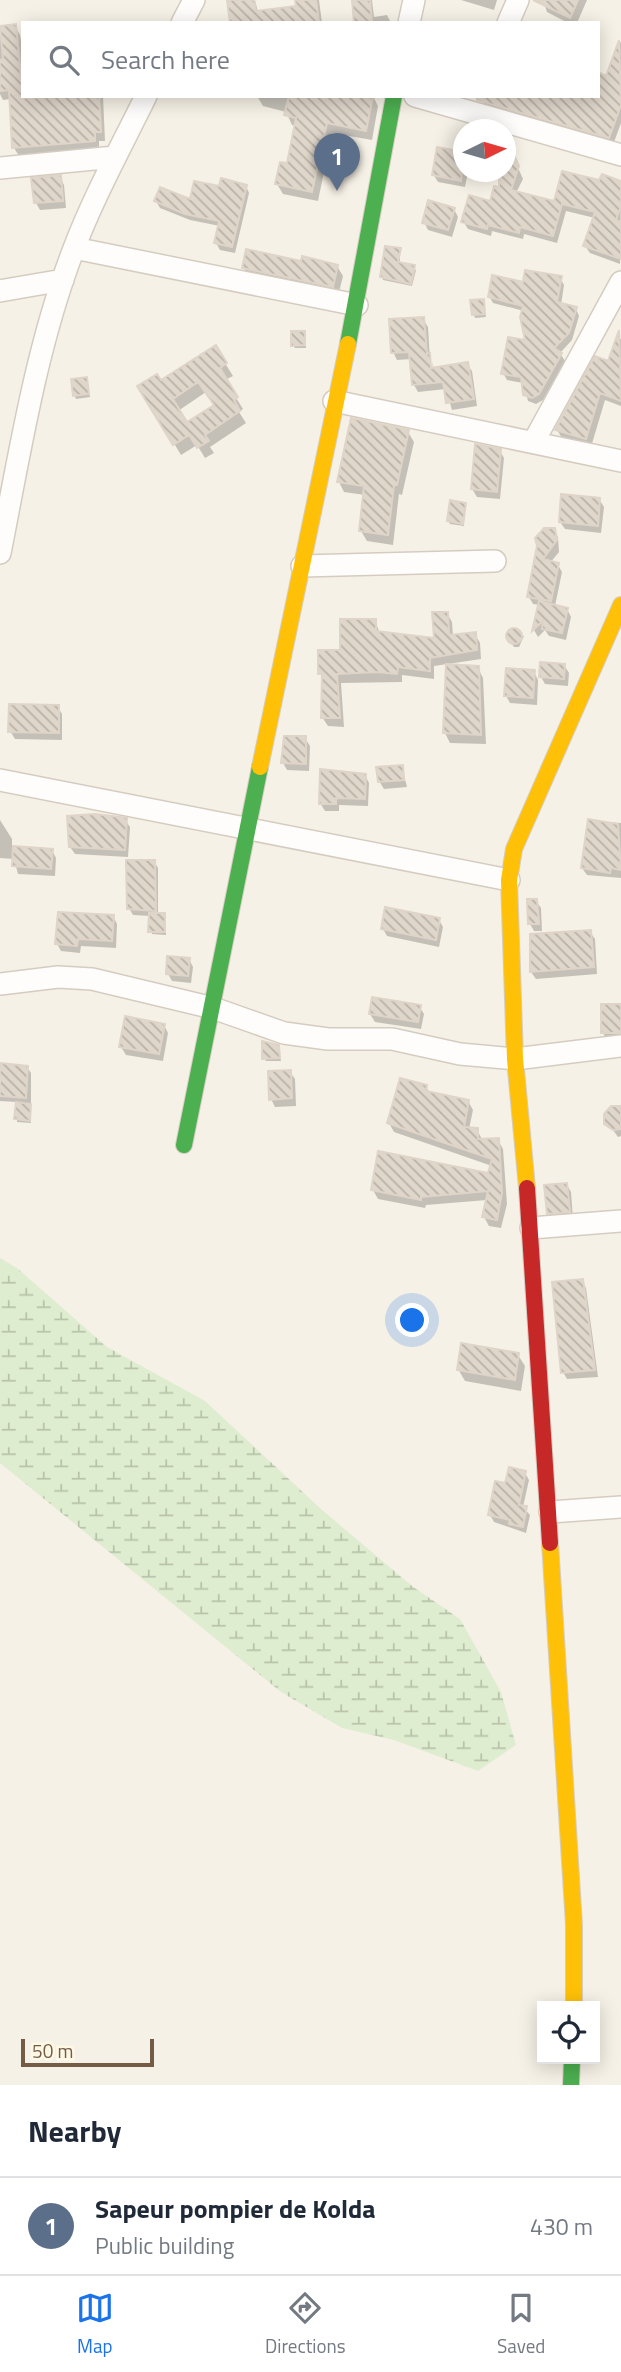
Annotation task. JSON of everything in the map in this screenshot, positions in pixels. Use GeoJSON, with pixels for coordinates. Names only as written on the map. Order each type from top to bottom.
{"type":"FeatureCollection","features":[{"type":"Feature","properties":{"kind":"street"},"geometry":{"type":"LineString","coordinates":[[185,21],[194,0]]}},
{"type":"Feature","properties":{"kind":"street"},"geometry":{"type":"LineString","coordinates":[[409,21],[414,0]]}},
{"type":"Feature","properties":{"kind":"street"},"geometry":{"type":"LineString","coordinates":[[509,21],[518,0]]}},
{"type":"Feature","properties":{"kind":"street"},"geometry":{"type":"LineString","coordinates":[[0,553],[28,407],[63,279],[74,248],[145,98]]}},
{"type":"Feature","properties":{"kind":"street"},"geometry":{"type":"LineString","coordinates":[[184,1145],[200,1061],[214,1008],[334,401],[357,305],[394,98]]}},
{"type":"Feature","properties":{"kind":"street"},"geometry":{"type":"LineString","coordinates":[[427,98],[471,105],[621,155]]}},
{"type":"Feature","properties":{"kind":"street"},"geometry":{"type":"LineString","coordinates":[[0,167],[116,157]]}},
{"type":"Feature","properties":{"kind":"street"},"geometry":{"type":"LineString","coordinates":[[74,248],[357,305]]}},
{"type":"Feature","properties":{"kind":"street"},"geometry":{"type":"LineString","coordinates":[[0,291],[63,279]]}},
{"type":"Feature","properties":{"kind":"street"},"geometry":{"type":"LineString","coordinates":[[534,441],[621,282]]}},
{"type":"Feature","properties":{"kind":"street"},"geometry":{"type":"LineString","coordinates":[[334,401],[621,461]]}},
{"type":"Feature","properties":{"kind":"street"},"geometry":{"type":"LineString","coordinates":[[302,566],[495,562]]}},
{"type":"Feature","properties":{"kind":"street"},"geometry":{"type":"LineString","coordinates":[[574,2001],[574,1925],[550,1512],[538,1374],[531,1228],[514,1059],[509,880],[514,849],[619,613]]}},
{"type":"Feature","properties":{"kind":"street"},"geometry":{"type":"LineString","coordinates":[[0,780],[247,831],[509,880]]}},
{"type":"Feature","properties":{"kind":"street"},"geometry":{"type":"LineString","coordinates":[[0,984],[58,977],[92,979],[214,1008],[284,1033],[328,1039],[392,1040],[460,1054],[514,1059],[621,1046]]}},
{"type":"Feature","properties":{"kind":"street"},"geometry":{"type":"LineString","coordinates":[[531,1228],[621,1221]]}},
{"type":"Feature","properties":{"kind":"street"},"geometry":{"type":"LineString","coordinates":[[550,1512],[621,1507]]}},
{"type":"Feature","properties":{"kind":"street"},"geometry":{"type":"LineString","coordinates":[[571,2085],[572,2064]]}},
{"type":"Feature","properties":{"kind":"green space"},"geometry":{"type":"Polygon","coordinates":[[[0,1258],[17,1268],[107,1347],[205,1401],[321,1509],[412,1586],[460,1619],[501,1692],[516,1745],[478,1771],[394,1740],[342,1728],[281,1692],[0,1463],[0,1258]]]}},
{"type":"Feature","properties":{"kind":"building"},"geometry":{"type":"Polygon","coordinates":[[[227,0],[254,0],[256,11],[296,6],[295,0],[316,0],[319,21],[230,21],[227,0]]]}},
{"type":"Feature","properties":{"kind":"building"},"geometry":{"type":"Polygon","coordinates":[[[352,0],[370,0],[372,21],[354,21],[352,0]]]}},
{"type":"Feature","properties":{"kind":"building"},"geometry":{"type":"Polygon","coordinates":[[[533,0],[578,0],[570,18],[533,0]]]}},
{"type":"Feature","properties":{"kind":"building"},"geometry":{"type":"Polygon","coordinates":[[[16,24],[21,98],[99,98],[101,132],[95,132],[95,141],[12,148],[9,90],[0,91],[0,60],[3,59],[0,26],[16,24]]]}},
{"type":"Feature","properties":{"kind":"building"},"geometry":{"type":"Polygon","coordinates":[[[619,40],[621,105],[609,138],[477,100],[600,98],[600,73],[606,76],[619,40]]]}},
{"type":"Feature","properties":{"kind":"building"},"geometry":{"type":"Polygon","coordinates":[[[288,98],[373,98],[366,131],[327,123],[312,192],[275,184],[280,162],[287,163],[296,118],[284,115],[288,98]]]}},
{"type":"Feature","properties":{"kind":"building"},"geometry":{"type":"Polygon","coordinates":[[[437,147],[453,150],[453,179],[432,175],[437,147]]]}},
{"type":"Feature","properties":{"kind":"building"},"geometry":{"type":"Polygon","coordinates":[[[562,171],[599,180],[602,174],[621,181],[621,206],[616,220],[621,222],[621,259],[583,246],[595,212],[562,204],[553,236],[520,227],[519,233],[461,222],[469,195],[490,201],[494,186],[499,187],[499,182],[514,182],[511,190],[554,201],[562,171]]]}},
{"type":"Feature","properties":{"kind":"building"},"geometry":{"type":"Polygon","coordinates":[[[61,175],[63,201],[34,203],[31,178],[61,175]]]}},
{"type":"Feature","properties":{"kind":"building"},"geometry":{"type":"Polygon","coordinates":[[[221,178],[247,185],[232,247],[214,243],[219,221],[185,214],[154,201],[160,187],[190,199],[194,181],[219,186],[221,178]]]}},
{"type":"Feature","properties":{"kind":"building"},"geometry":{"type":"Polygon","coordinates":[[[428,200],[455,208],[448,230],[422,223],[428,200]]]}},
{"type":"Feature","properties":{"kind":"building"},"geometry":{"type":"Polygon","coordinates":[[[385,246],[401,248],[398,262],[415,265],[411,284],[380,277],[385,246]]]}},
{"type":"Feature","properties":{"kind":"building"},"geometry":{"type":"Polygon","coordinates":[[[246,249],[301,261],[302,256],[338,265],[333,287],[242,268],[246,249]]]}},
{"type":"Feature","properties":{"kind":"building"},"geometry":{"type":"Polygon","coordinates":[[[525,270],[562,276],[557,302],[577,307],[569,333],[554,348],[562,353],[539,394],[532,398],[523,395],[521,377],[501,374],[508,337],[525,340],[520,317],[523,306],[488,297],[492,275],[523,282],[525,270]]]}},
{"type":"Feature","properties":{"kind":"building"},"geometry":{"type":"Polygon","coordinates":[[[484,299],[485,314],[472,315],[470,300],[484,299]]]}},
{"type":"Feature","properties":{"kind":"building"},"geometry":{"type":"Polygon","coordinates":[[[424,317],[431,368],[468,362],[474,399],[446,403],[443,382],[412,385],[409,352],[391,353],[389,319],[424,317]]]}},
{"type":"Feature","properties":{"kind":"building"},"geometry":{"type":"Polygon","coordinates":[[[619,330],[621,401],[600,393],[586,439],[555,430],[595,356],[608,361],[619,330]]]}},
{"type":"Feature","properties":{"kind":"building"},"geometry":{"type":"Polygon","coordinates":[[[291,331],[305,331],[305,345],[291,346],[291,331]]]}},
{"type":"Feature","properties":{"kind":"building"},"geometry":{"type":"Polygon","coordinates":[[[216,345],[227,363],[220,368],[238,397],[234,400],[240,411],[205,435],[209,441],[197,448],[189,435],[173,445],[137,386],[157,374],[161,380],[216,345]],[[198,382],[173,399],[187,422],[214,405],[198,382]]]}},
{"type":"Feature","properties":{"kind":"building"},"geometry":{"type":"Polygon","coordinates":[[[87,377],[89,394],[73,396],[71,379],[87,377]]]}},
{"type":"Feature","properties":{"kind":"building"},"geometry":{"type":"Polygon","coordinates":[[[351,418],[409,430],[397,485],[394,485],[388,535],[359,531],[364,486],[337,482],[351,418]]]}},
{"type":"Feature","properties":{"kind":"building"},"geometry":{"type":"Polygon","coordinates":[[[475,444],[501,449],[497,492],[471,489],[475,444]]]}},
{"type":"Feature","properties":{"kind":"building"},"geometry":{"type":"Polygon","coordinates":[[[561,494],[600,498],[598,526],[559,522],[561,494]]]}},
{"type":"Feature","properties":{"kind":"building"},"geometry":{"type":"Polygon","coordinates":[[[450,500],[466,503],[463,524],[447,521],[450,500]]]}},
{"type":"Feature","properties":{"kind":"building"},"geometry":{"type":"Polygon","coordinates":[[[544,528],[555,528],[557,540],[543,559],[559,563],[551,601],[527,597],[537,546],[535,538],[544,528]]]}},
{"type":"Feature","properties":{"kind":"building"},"geometry":{"type":"Polygon","coordinates":[[[539,601],[568,608],[562,633],[542,629],[543,621],[532,631],[539,601]]]}},
{"type":"Feature","properties":{"kind":"building"},"geometry":{"type":"Polygon","coordinates":[[[432,612],[448,612],[449,635],[476,632],[477,650],[430,658],[430,671],[398,667],[397,674],[337,674],[340,718],[321,718],[322,674],[318,674],[318,650],[340,650],[340,619],[376,619],[376,631],[434,638],[432,612]]]}},
{"type":"Feature","properties":{"kind":"building"},"geometry":{"type":"Polygon","coordinates":[[[511,628],[517,628],[522,636],[520,642],[511,644],[506,639],[506,633],[511,628]]]}},
{"type":"Feature","properties":{"kind":"building"},"geometry":{"type":"Polygon","coordinates":[[[540,662],[565,664],[564,679],[539,677],[540,662]]]}},
{"type":"Feature","properties":{"kind":"building"},"geometry":{"type":"Polygon","coordinates":[[[446,664],[479,666],[481,735],[443,733],[446,664]]]}},
{"type":"Feature","properties":{"kind":"building"},"geometry":{"type":"Polygon","coordinates":[[[506,668],[535,670],[533,698],[504,696],[506,668]]]}},
{"type":"Feature","properties":{"kind":"building"},"geometry":{"type":"Polygon","coordinates":[[[9,704],[59,705],[59,733],[8,732],[9,704]]]}},
{"type":"Feature","properties":{"kind":"building"},"geometry":{"type":"Polygon","coordinates":[[[284,736],[306,736],[306,764],[281,763],[284,736]]]}},
{"type":"Feature","properties":{"kind":"building"},"geometry":{"type":"Polygon","coordinates":[[[403,765],[404,780],[378,782],[376,767],[403,765]]]}},
{"type":"Feature","properties":{"kind":"building"},"geometry":{"type":"Polygon","coordinates":[[[320,769],[366,774],[365,799],[336,798],[336,804],[319,804],[320,769]]]}},
{"type":"Feature","properties":{"kind":"building"},"geometry":{"type":"Polygon","coordinates":[[[95,814],[127,818],[125,850],[69,847],[67,816],[95,814]]]}},
{"type":"Feature","properties":{"kind":"building"},"geometry":{"type":"Polygon","coordinates":[[[588,819],[618,824],[621,870],[611,868],[610,873],[581,868],[588,819]]]}},
{"type":"Feature","properties":{"kind":"building"},"geometry":{"type":"Polygon","coordinates":[[[13,846],[53,849],[51,869],[12,866],[13,846]]]}},
{"type":"Feature","properties":{"kind":"building"},"geometry":{"type":"Polygon","coordinates":[[[126,860],[155,860],[156,911],[127,909],[126,860]]]}},
{"type":"Feature","properties":{"kind":"building"},"geometry":{"type":"Polygon","coordinates":[[[527,899],[537,899],[539,924],[528,924],[527,899]]]}},
{"type":"Feature","properties":{"kind":"building"},"geometry":{"type":"Polygon","coordinates":[[[385,907],[440,918],[436,940],[381,929],[385,907]]]}},
{"type":"Feature","properties":{"kind":"building"},"geometry":{"type":"Polygon","coordinates":[[[58,912],[114,915],[112,941],[78,939],[77,946],[55,944],[58,912]]]}},
{"type":"Feature","properties":{"kind":"building"},"geometry":{"type":"Polygon","coordinates":[[[149,913],[165,913],[165,932],[148,932],[149,913]]]}},
{"type":"Feature","properties":{"kind":"building"},"geometry":{"type":"Polygon","coordinates":[[[591,930],[594,967],[530,972],[530,934],[591,930]]]}},
{"type":"Feature","properties":{"kind":"building"},"geometry":{"type":"Polygon","coordinates":[[[167,956],[190,958],[188,976],[166,974],[167,956]]]}},
{"type":"Feature","properties":{"kind":"building"},"geometry":{"type":"Polygon","coordinates":[[[372,997],[421,1005],[418,1022],[369,1014],[372,997]]]}},
{"type":"Feature","properties":{"kind":"building"},"geometry":{"type":"Polygon","coordinates":[[[601,1004],[621,1004],[621,1033],[601,1033],[601,1004]]]}},
{"type":"Feature","properties":{"kind":"building"},"geometry":{"type":"Polygon","coordinates":[[[125,1016],[165,1024],[159,1054],[119,1047],[125,1016]]]}},
{"type":"Feature","properties":{"kind":"building"},"geometry":{"type":"Polygon","coordinates":[[[262,1041],[279,1045],[280,1058],[262,1059],[262,1041]]]}},
{"type":"Feature","properties":{"kind":"building"},"geometry":{"type":"Polygon","coordinates":[[[0,1063],[28,1066],[26,1098],[0,1096],[0,1063]]]}},
{"type":"Feature","properties":{"kind":"building"},"geometry":{"type":"Polygon","coordinates":[[[291,1070],[292,1098],[269,1100],[268,1071],[291,1070]]]}},
{"type":"Feature","properties":{"kind":"building"},"geometry":{"type":"Polygon","coordinates":[[[400,1078],[427,1085],[426,1091],[469,1100],[464,1127],[478,1128],[478,1139],[499,1138],[502,1193],[497,1220],[482,1217],[488,1191],[421,1197],[421,1200],[371,1190],[378,1151],[488,1173],[492,1159],[387,1123],[400,1078]]]}},
{"type":"Feature","properties":{"kind":"building"},"geometry":{"type":"Polygon","coordinates":[[[16,1102],[31,1104],[30,1121],[14,1119],[16,1102]]]}},
{"type":"Feature","properties":{"kind":"building"},"geometry":{"type":"Polygon","coordinates":[[[611,1106],[621,1106],[621,1129],[613,1130],[604,1124],[604,1114],[611,1106]]]}},
{"type":"Feature","properties":{"kind":"building"},"geometry":{"type":"Polygon","coordinates":[[[567,1183],[570,1212],[547,1214],[544,1185],[567,1183]]]}},
{"type":"Feature","properties":{"kind":"building"},"geometry":{"type":"Polygon","coordinates":[[[583,1279],[595,1370],[561,1373],[552,1282],[583,1279]]]}},
{"type":"Feature","properties":{"kind":"building"},"geometry":{"type":"Polygon","coordinates":[[[461,1343],[519,1353],[515,1380],[457,1370],[461,1343]]]}},
{"type":"Feature","properties":{"kind":"building"},"geometry":{"type":"Polygon","coordinates":[[[509,1467],[526,1471],[519,1505],[527,1506],[523,1527],[509,1524],[510,1520],[488,1515],[495,1481],[505,1483],[509,1467]]]}},
{"type":"Feature","properties":{"kind":"traffic: fast"},"geometry":{"type":"LineString","coordinates":[[348,344],[394,98]]}},
{"type":"Feature","properties":{"kind":"traffic: fast"},"geometry":{"type":"LineString","coordinates":[[184,1145],[260,767]]}},
{"type":"Feature","properties":{"kind":"traffic: fast"},"geometry":{"type":"LineString","coordinates":[[571,2085],[572,2064]]}},
{"type":"Feature","properties":{"kind":"traffic: slow"},"geometry":{"type":"LineString","coordinates":[[260,767],[348,344]]}},
{"type":"Feature","properties":{"kind":"traffic: slow"},"geometry":{"type":"LineString","coordinates":[[527,1188],[515,1059],[509,880],[514,849],[621,605]]}},
{"type":"Feature","properties":{"kind":"traffic: slow"},"geometry":{"type":"LineString","coordinates":[[550,1543],[574,1925],[574,2001]]}},
{"type":"Feature","properties":{"kind":"traffic: jam"},"geometry":{"type":"LineString","coordinates":[[527,1188],[550,1543]]}},
{"type":"Feature","properties":{"kind":"place","name":"Sapeur pompier de Kolda"},"geometry":{"type":"Point","coordinates":[337,191]}}]}
